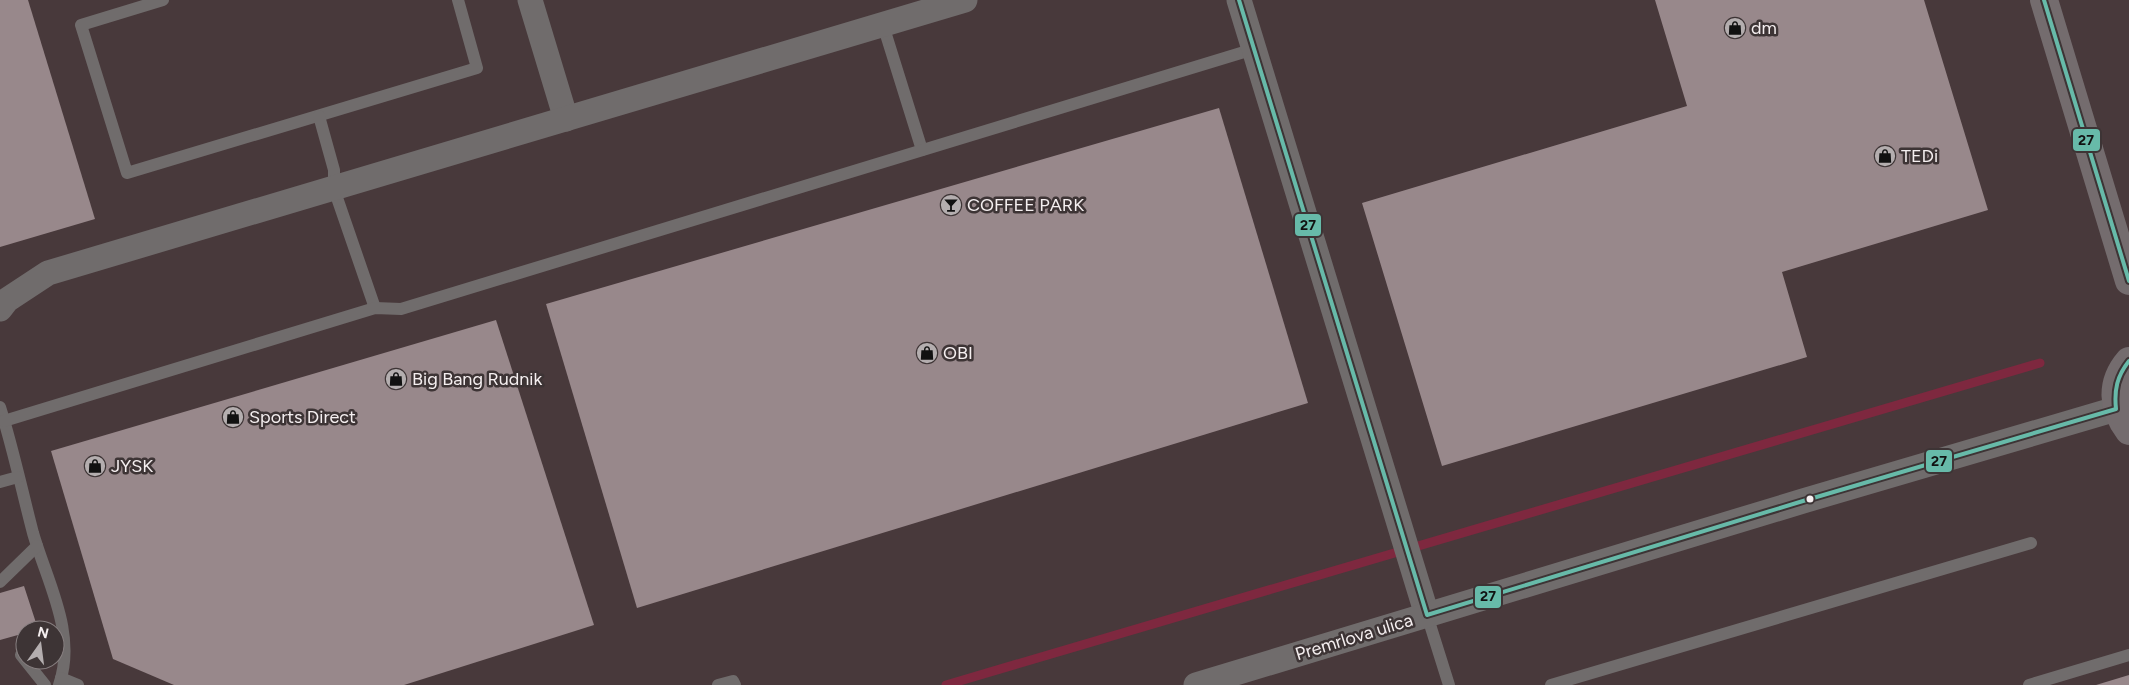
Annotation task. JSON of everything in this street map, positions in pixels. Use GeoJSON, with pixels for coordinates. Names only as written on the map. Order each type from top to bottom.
{"type":"FeatureCollection","features":[{"type":"Feature","properties":{"kind":"street"},"geometry":{"type":"LineString","coordinates":[[530,0],[566,119]]}},
{"type":"Feature","properties":{"kind":"street"},"geometry":{"type":"LineString","coordinates":[[0,309],[7,300],[48,273],[965,0]]}},
{"type":"Feature","properties":{"kind":"street"},"geometry":{"type":"LineString","coordinates":[[1239,0],[1427,615]]}},
{"type":"Feature","properties":{"kind":"street"},"geometry":{"type":"LineString","coordinates":[[2044,0],[2129,281]]}},
{"type":"Feature","properties":{"kind":"street"},"geometry":{"type":"LineString","coordinates":[[2123,420],[2114,396],[2120,372],[2129,361]]}},
{"type":"Feature","properties":{"kind":"street","name":"Premrlova ulica"},"geometry":{"type":"LineString","coordinates":[[1196,685],[1803,501],[2123,420]]}},
{"type":"Feature","properties":{"kind":"lane"},"geometry":{"type":"LineString","coordinates":[[162,0],[82,25],[127,173],[477,68],[458,0]]}},
{"type":"Feature","properties":{"kind":"lane"},"geometry":{"type":"LineString","coordinates":[[882,25],[922,150]]}},
{"type":"Feature","properties":{"kind":"lane"},"geometry":{"type":"LineString","coordinates":[[4,421],[375,308],[402,309],[1254,49]]}},
{"type":"Feature","properties":{"kind":"lane"},"geometry":{"type":"LineString","coordinates":[[319,116],[334,170],[334,189],[375,308]]}},
{"type":"Feature","properties":{"kind":"lane"},"geometry":{"type":"LineString","coordinates":[[0,407],[37,546],[59,610],[64,644],[60,681],[78,685]]}},
{"type":"Feature","properties":{"kind":"lane"},"geometry":{"type":"LineString","coordinates":[[0,482],[18,477]]}},
{"type":"Feature","properties":{"kind":"lane"},"geometry":{"type":"LineString","coordinates":[[1551,685],[2031,543]]}},
{"type":"Feature","properties":{"kind":"lane"},"geometry":{"type":"LineString","coordinates":[[0,582],[37,546]]}},
{"type":"Feature","properties":{"kind":"lane"},"geometry":{"type":"LineString","coordinates":[[1427,615],[1449,685]]}},
{"type":"Feature","properties":{"kind":"lane"},"geometry":{"type":"LineString","coordinates":[[2029,685],[2129,655]]}},
{"type":"Feature","properties":{"kind":"lane"},"geometry":{"type":"LineString","coordinates":[[33,670],[45,685]]}},
{"type":"Feature","properties":{"kind":"lane"},"geometry":{"type":"LineString","coordinates":[[718,685],[733,681],[735,685]]}},
{"type":"Feature","properties":{"kind":"shaded area"},"geometry":{"type":"Polygon","coordinates":[[[0,0],[2129,0],[2129,685],[0,685],[0,0]]]}},
{"type":"Feature","properties":{"kind":"building"},"geometry":{"type":"Polygon","coordinates":[[[0,0],[28,0],[95,219],[0,247],[0,0]]]}},
{"type":"Feature","properties":{"kind":"building"},"geometry":{"type":"Polygon","coordinates":[[[1655,0],[1924,0],[1988,210],[1782,272],[1807,357],[1442,466],[1362,203],[1687,106],[1655,0]]]}},
{"type":"Feature","properties":{"kind":"building","name":"OBI"},"geometry":{"type":"Polygon","coordinates":[[[1219,108],[1308,403],[637,608],[546,304],[1219,108]]]}},
{"type":"Feature","properties":{"kind":"building"},"geometry":{"type":"Polygon","coordinates":[[[496,320],[594,625],[404,685],[174,685],[113,659],[51,451],[496,320]]]}},
{"type":"Feature","properties":{"kind":"building"},"geometry":{"type":"Polygon","coordinates":[[[24,586],[35,620],[15,620],[15,636],[0,640],[0,593],[24,586]]]}},
{"type":"Feature","properties":{"kind":"building"},"geometry":{"type":"Polygon","coordinates":[[[2129,675],[2129,685],[2096,685],[2129,675]]]}},
{"type":"Feature","properties":{"kind":"waterway"},"geometry":{"type":"LineString","coordinates":[[946,685],[2040,363]]}},
{"type":"Feature","properties":{"kind":"transit line","name":"27"},"geometry":{"type":"LineString","coordinates":[[1239,0],[1427,615],[1803,501],[2116,409],[2117,384],[2129,361]]}},
{"type":"Feature","properties":{"kind":"transit line","name":"27"},"geometry":{"type":"LineString","coordinates":[[2044,0],[2129,281]]}},
{"type":"Feature","properties":{"kind":"place","name":"dm"},"geometry":{"type":"Point","coordinates":[1735,28]}},
{"type":"Feature","properties":{"kind":"place","name":"TEDi"},"geometry":{"type":"Point","coordinates":[1885,156]}},
{"type":"Feature","properties":{"kind":"place","name":"COFFEE PARK"},"geometry":{"type":"Point","coordinates":[951,205]}},
{"type":"Feature","properties":{"kind":"place","name":"OBI"},"geometry":{"type":"Point","coordinates":[927,353]}},
{"type":"Feature","properties":{"kind":"place","name":"Big Bang Rudnik"},"geometry":{"type":"Point","coordinates":[396,379]}},
{"type":"Feature","properties":{"kind":"place","name":"Sports Direct"},"geometry":{"type":"Point","coordinates":[233,417]}},
{"type":"Feature","properties":{"kind":"place","name":"JYSK"},"geometry":{"type":"Point","coordinates":[95,466]}}]}
